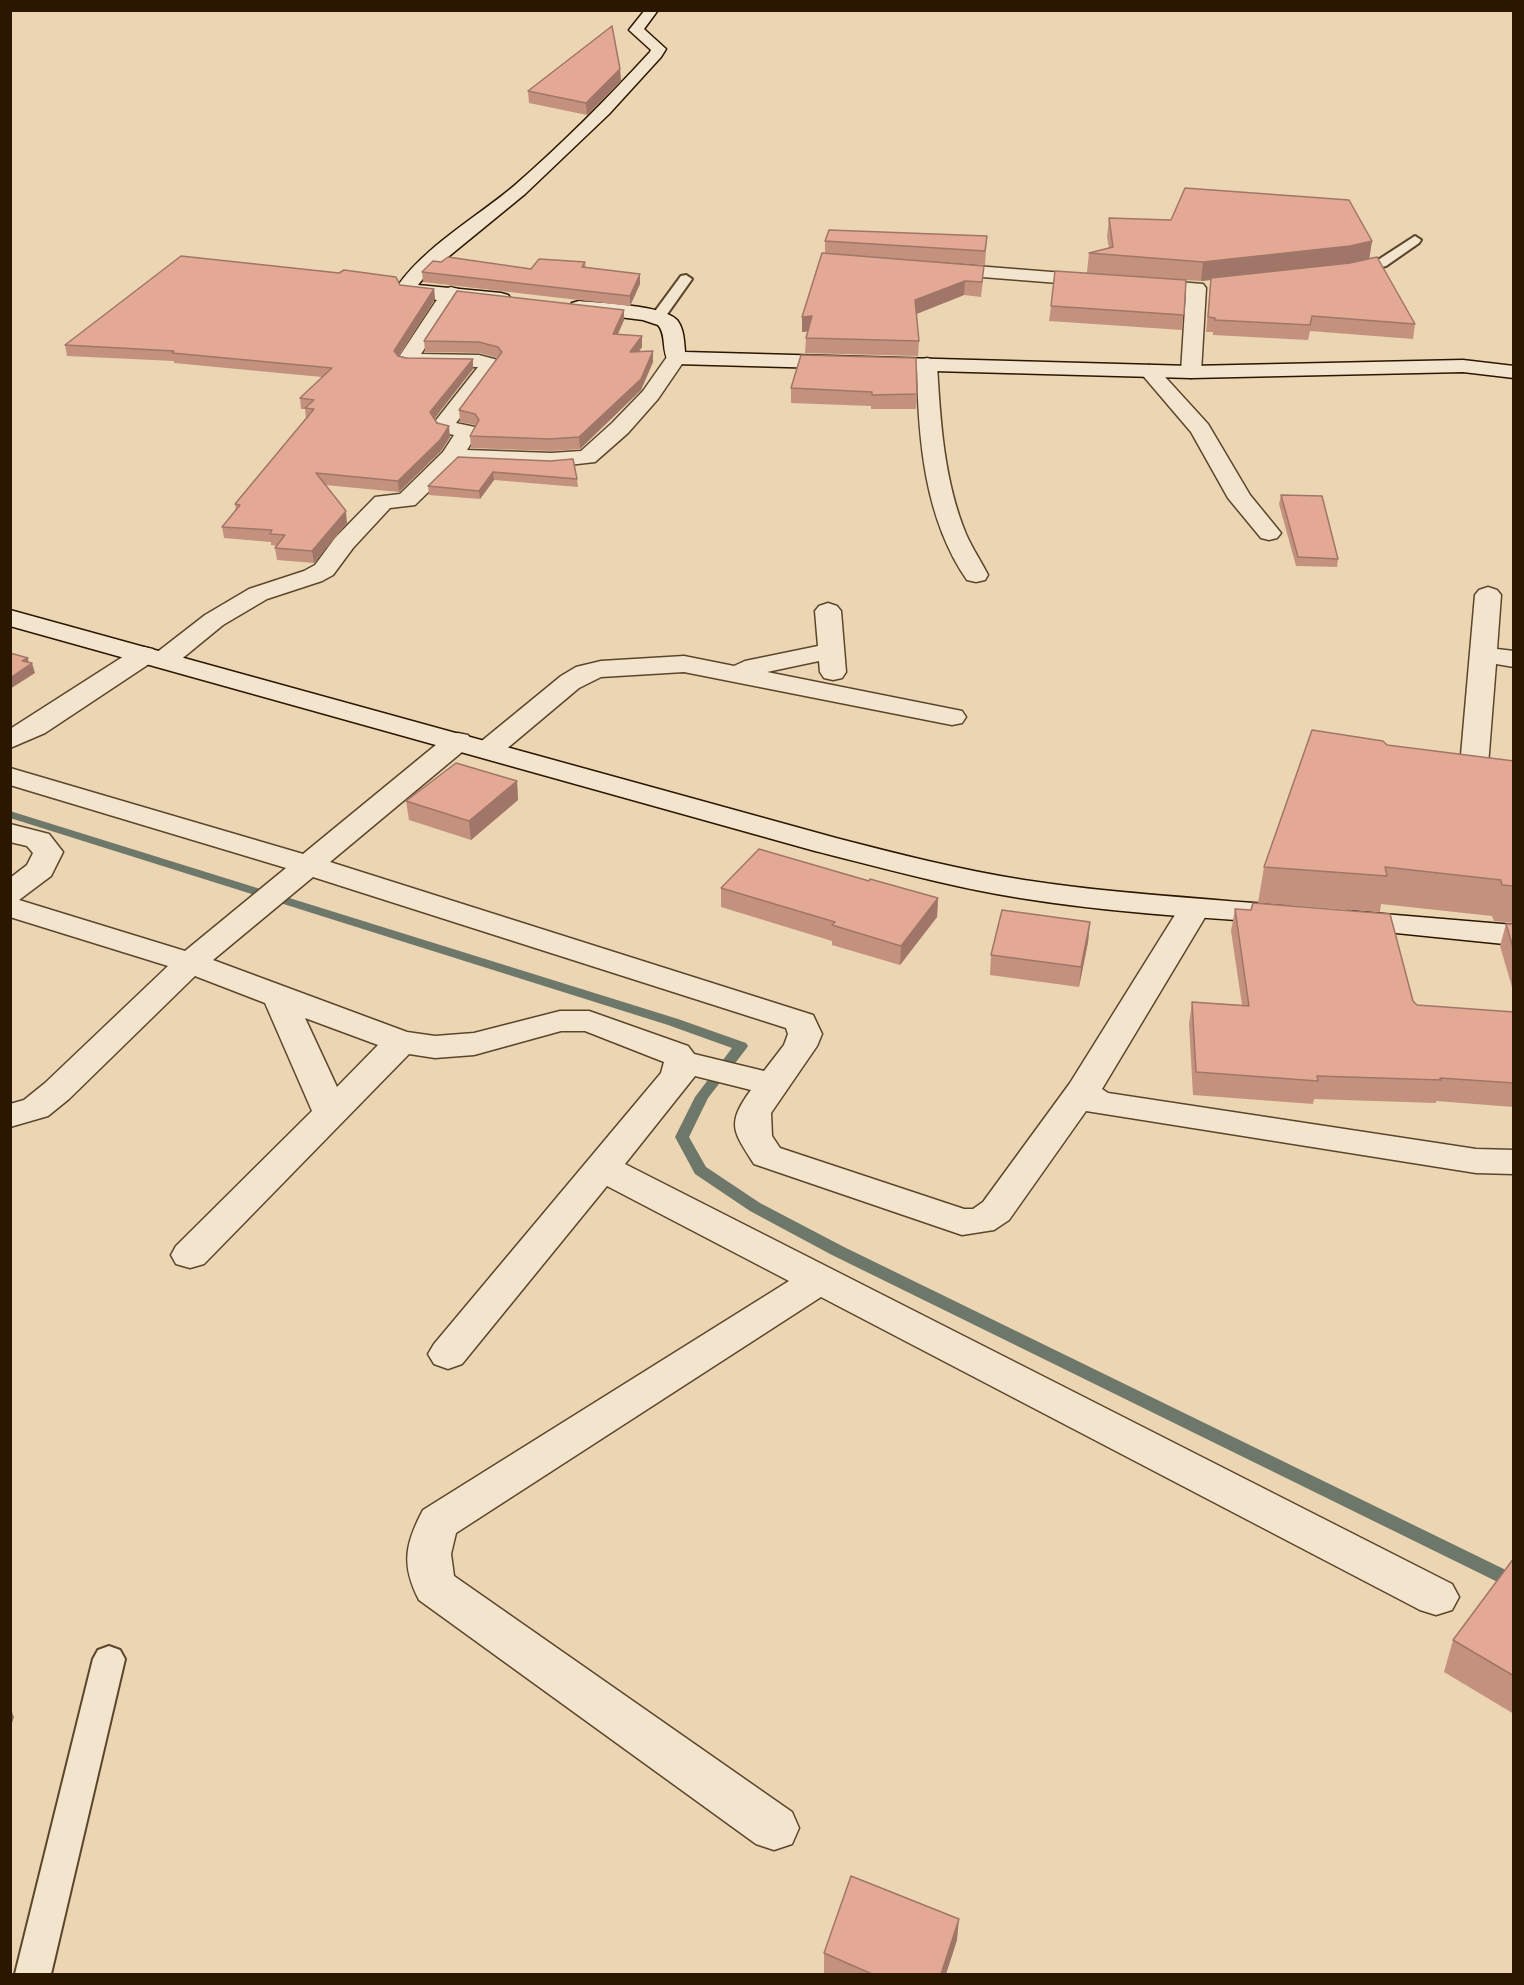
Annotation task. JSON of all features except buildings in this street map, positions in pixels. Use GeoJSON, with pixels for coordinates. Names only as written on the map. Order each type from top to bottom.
{"type":"FeatureCollection","features":[{"type":"Feature","properties":{"kind":"street"},"geometry":{"type":"LineString","coordinates":[[519,301],[419,291],[406,287],[419,271],[519,190],[595,119],[656,54],[658,49],[636,30],[652,10]]}},
{"type":"Feature","properties":{"kind":"street"},"geometry":{"type":"LineString","coordinates":[[924,268],[1204,287],[1191,372]]}},
{"type":"Feature","properties":{"kind":"street"},"geometry":{"type":"LineString","coordinates":[[10,740],[258,594],[313,576],[324,570],[344,543],[383,502],[408,500],[452,456],[467,432],[448,428],[444,424],[491,364],[479,361],[407,360],[451,293]]}},
{"type":"Feature","properties":{"kind":"street"},"geometry":{"type":"LineString","coordinates":[[452,456],[550,460],[587,457],[620,428],[651,395],[676,358],[670,325],[658,317],[565,306]]}},
{"type":"Feature","properties":{"kind":"street"},"geometry":{"type":"LineString","coordinates":[[676,358],[1191,372],[1463,366],[1514,372]]}},
{"type":"Feature","properties":{"kind":"street"},"geometry":{"type":"LineString","coordinates":[[927,364],[934,459],[952,527],[976,575]]}},
{"type":"Feature","properties":{"kind":"street"},"geometry":{"type":"LineString","coordinates":[[1149,371],[1200,429],[1240,498],[1269,533]]}},
{"type":"Feature","properties":{"kind":"street"},"geometry":{"type":"LineString","coordinates":[[1488,595],[1485,655],[1461,777],[1503,784]]}},
{"type":"Feature","properties":{"kind":"street"},"geometry":{"type":"LineString","coordinates":[[828,611],[834,693]]}},
{"type":"Feature","properties":{"kind":"street"},"geometry":{"type":"LineString","coordinates":[[10,618],[826,845],[953,876],[1023,889],[1194,909],[1514,935]]}},
{"type":"Feature","properties":{"kind":"street"},"geometry":{"type":"LineString","coordinates":[[729,672],[831,651]]}},
{"type":"Feature","properties":{"kind":"street"},"geometry":{"type":"LineString","coordinates":[[1485,655],[1514,659]]}},
{"type":"Feature","properties":{"kind":"street"},"geometry":{"type":"LineString","coordinates":[[488,750],[570,682],[585,673],[601,669],[684,664],[952,717]]}},
{"type":"Feature","properties":{"kind":"street"},"geometry":{"type":"LineString","coordinates":[[10,1116],[36,1108],[57,1091],[190,963],[458,741]]}},
{"type":"Feature","properties":{"kind":"street"},"geometry":{"type":"LineString","coordinates":[[10,776],[297,873],[801,1022],[805,1034],[800,1046],[763,1083],[753,1112],[754,1136],[767,1156],[962,1222],[981,1221],[996,1212],[1084,1089],[1194,909]]}},
{"type":"Feature","properties":{"kind":"street"},"geometry":{"type":"LineString","coordinates":[[10,833],[38,840],[48,852],[40,870],[10,892]]}},
{"type":"Feature","properties":{"kind":"street"},"geometry":{"type":"LineString","coordinates":[[10,907],[190,963],[401,1042],[435,1047],[474,1044],[561,1021],[589,1021],[676,1054],[692,1064],[763,1083]]}},
{"type":"Feature","properties":{"kind":"street"},"geometry":{"type":"LineString","coordinates":[[279,997],[331,1113]]}},
{"type":"Feature","properties":{"kind":"street"},"geometry":{"type":"LineString","coordinates":[[190,1255],[401,1042]]}},
{"type":"Feature","properties":{"kind":"street"},"geometry":{"type":"LineString","coordinates":[[448,1354],[678,1076],[692,1064]]}},
{"type":"Feature","properties":{"kind":"street"},"geometry":{"type":"LineString","coordinates":[[1084,1089],[1089,1097],[1098,1103],[1476,1161],[1514,1162]]}},
{"type":"Feature","properties":{"kind":"street"},"geometry":{"type":"LineString","coordinates":[[602,1168],[1436,1597]]}},
{"type":"Feature","properties":{"kind":"street"},"geometry":{"type":"LineString","coordinates":[[774,1828],[435,1587],[427,1564],[431,1539],[438,1522],[819,1280]]}},
{"type":"Feature","properties":{"kind":"lane"},"geometry":{"type":"LineString","coordinates":[[1336,272],[1382,263],[1414,240]]}},
{"type":"Feature","properties":{"kind":"lane"},"geometry":{"type":"LineString","coordinates":[[658,317],[686,279]]}},
{"type":"Feature","properties":{"kind":"lane"},"geometry":{"type":"LineString","coordinates":[[33,1974],[109,1659]]}},
{"type":"Feature","properties":{"kind":"waterway"},"geometry":{"type":"LineString","coordinates":[[10,814],[673,1022],[741,1046],[702,1097],[682,1137],[700,1170],[755,1207],[838,1251],[1514,1583]]}}]}
